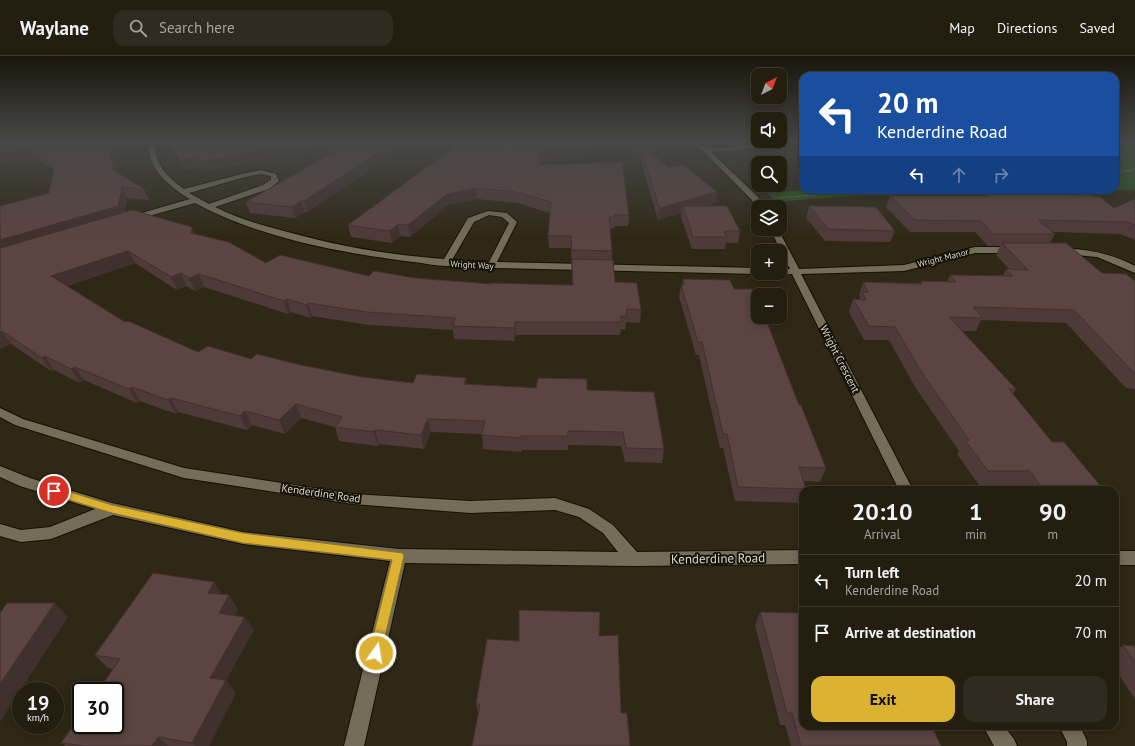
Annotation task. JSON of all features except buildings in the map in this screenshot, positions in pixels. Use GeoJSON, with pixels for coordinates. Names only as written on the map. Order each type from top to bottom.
{"type":"FeatureCollection","features":[{"type":"Feature","properties":{"kind":"street"},"geometry":{"type":"LineString","coordinates":[[163,174],[169,182],[196,200]]}},
{"type":"Feature","properties":{"kind":"street"},"geometry":{"type":"LineString","coordinates":[[183,192],[249,174]]}},
{"type":"Feature","properties":{"kind":"street"},"geometry":{"type":"LineString","coordinates":[[207,207],[266,187],[275,181],[274,175],[271,174]]}},
{"type":"Feature","properties":{"kind":"street"},"geometry":{"type":"LineString","coordinates":[[730,174],[755,199]]}},
{"type":"Feature","properties":{"kind":"street"},"geometry":{"type":"LineString","coordinates":[[126,221],[196,200]]}},
{"type":"Feature","properties":{"kind":"street","name":"Wright Way"},"geometry":{"type":"LineString","coordinates":[[196,200],[207,207],[233,219],[306,242],[368,254],[446,263],[491,266],[751,271]]}},
{"type":"Feature","properties":{"kind":"street"},"geometry":{"type":"LineString","coordinates":[[446,263],[471,220],[488,213],[504,215],[513,222],[491,266]]}},
{"type":"Feature","properties":{"kind":"street","name":"Wright Crescent"},"geometry":{"type":"LineString","coordinates":[[778,236],[904,486]]}},
{"type":"Feature","properties":{"kind":"street","name":"Wright Manor"},"geometry":{"type":"LineString","coordinates":[[796,272],[904,268],[975,250],[1021,250]]}},
{"type":"Feature","properties":{"kind":"street"},"geometry":{"type":"LineString","coordinates":[[1052,251],[1075,251],[1101,255],[1118,260],[1135,270]]}},
{"type":"Feature","properties":{"kind":"street"},"geometry":{"type":"LineString","coordinates":[[787,272],[796,272]]}},
{"type":"Feature","properties":{"kind":"street","name":"Kenderdine Road"},"geometry":{"type":"LineString","coordinates":[[0,412],[20,422],[184,473],[353,498],[470,507],[555,504],[584,513],[608,529],[633,560]]}},
{"type":"Feature","properties":{"kind":"street","name":"Kenderdine Road"},"geometry":{"type":"LineString","coordinates":[[0,472],[25,482],[112,509],[243,538],[399,556],[633,560],[799,556]]}},
{"type":"Feature","properties":{"kind":"street"},"geometry":{"type":"LineString","coordinates":[[0,530],[21,536],[51,533],[112,509]]}},
{"type":"Feature","properties":{"kind":"street"},"geometry":{"type":"LineString","coordinates":[[354,746],[399,556]]}},
{"type":"Feature","properties":{"kind":"street"},"geometry":{"type":"LineString","coordinates":[[1119,558],[1135,558]]}},
{"type":"Feature","properties":{"kind":"street"},"geometry":{"type":"LineString","coordinates":[[996,730],[999,738],[1007,746]]}},
{"type":"Feature","properties":{"kind":"street"},"geometry":{"type":"LineString","coordinates":[[1071,730],[1077,741],[1077,746]]}},
{"type":"Feature","properties":{"kind":"path"},"geometry":{"type":"LineString","coordinates":[[755,199],[823,194]]}},
{"type":"Feature","properties":{"kind":"green space"},"geometry":{"type":"Polygon","coordinates":[[[1119,174],[1135,174],[1135,190],[1119,190],[1119,174]]]}},
{"type":"Feature","properties":{"kind":"green space"},"geometry":{"type":"Polygon","coordinates":[[[799,190],[799,194],[875,194],[787,201],[773,200],[768,193],[799,190]]]}},
{"type":"Feature","properties":{"kind":"route"},"geometry":{"type":"LineString","coordinates":[[54,491],[112,509],[243,538],[336,550],[399,556],[376,653]]}}]}
